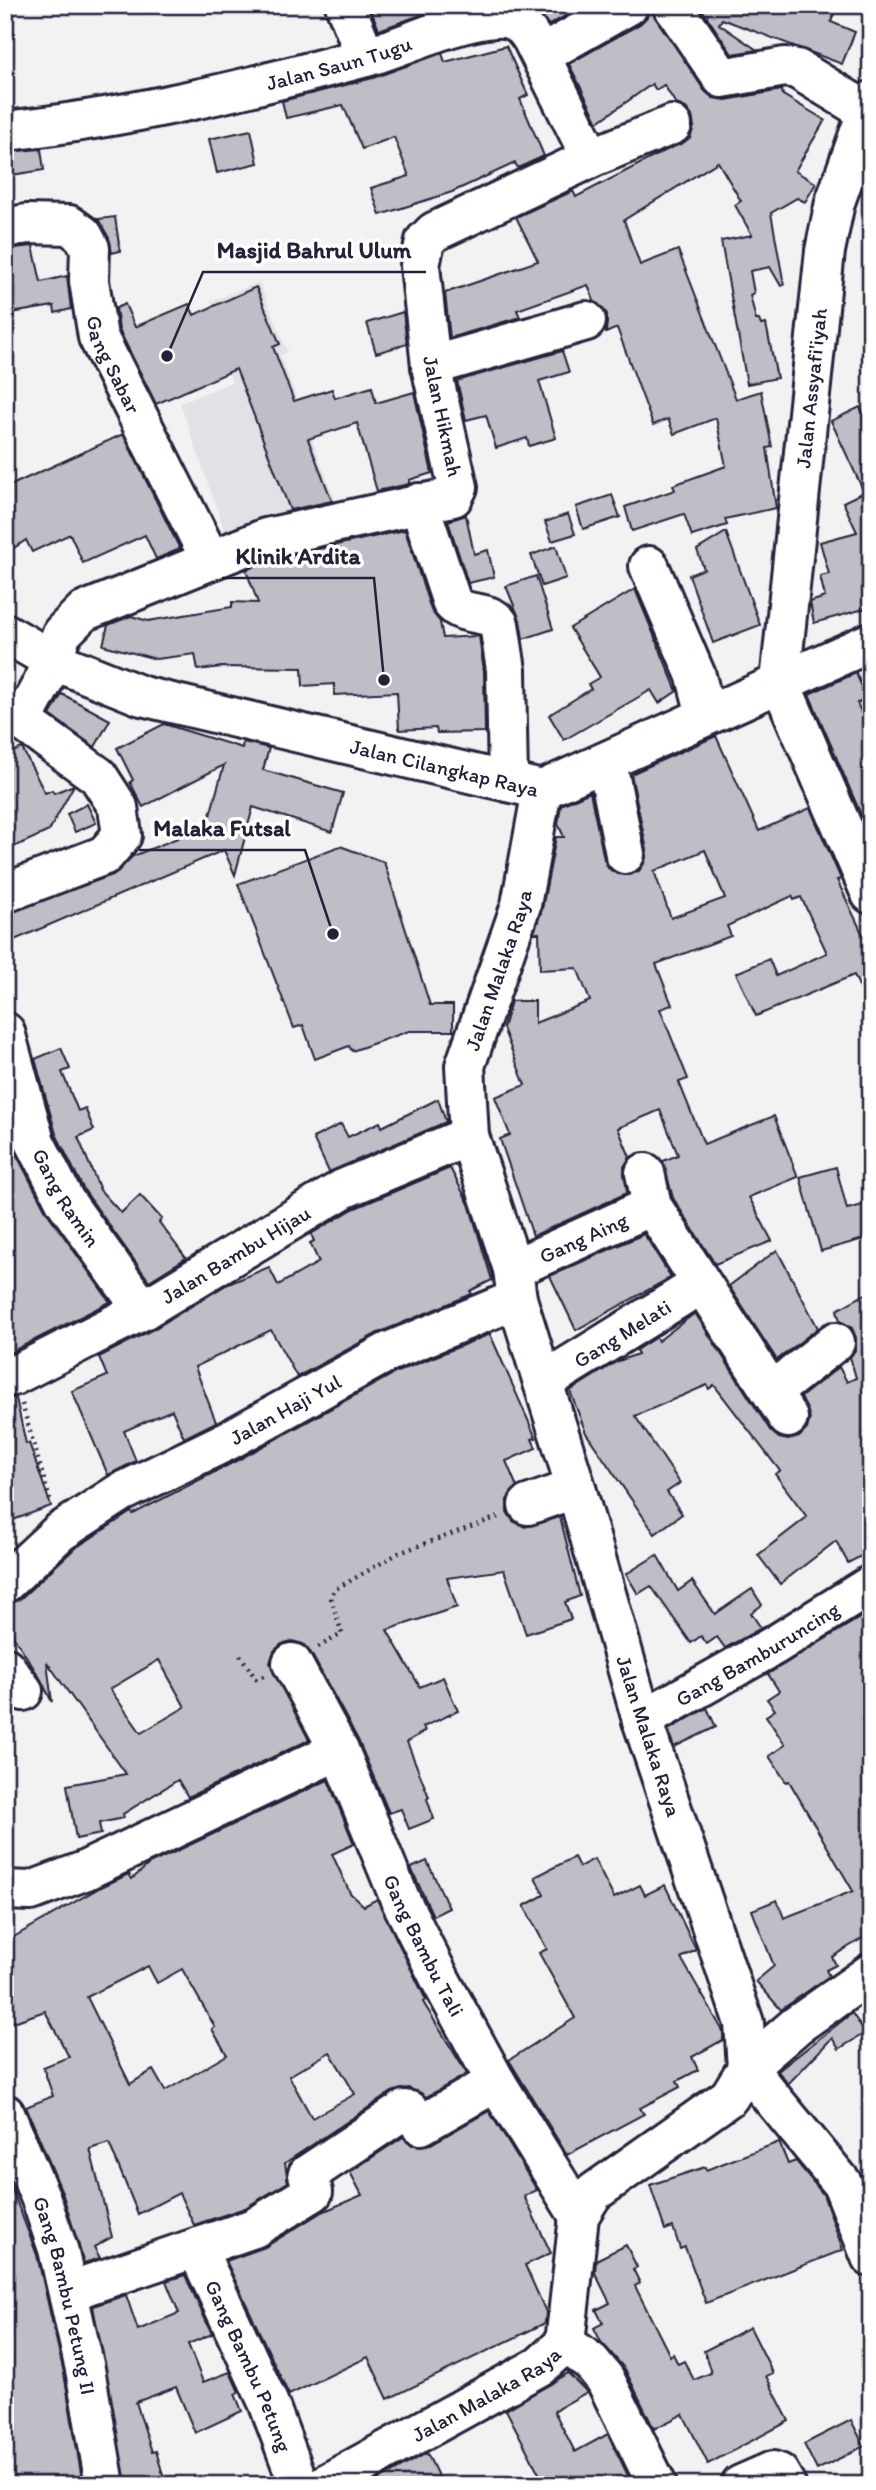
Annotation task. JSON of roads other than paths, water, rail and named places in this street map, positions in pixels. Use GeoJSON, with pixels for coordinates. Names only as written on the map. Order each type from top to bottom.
{"type":"FeatureCollection","features":[{"type":"Feature","properties":{"kind":"street"},"geometry":{"type":"LineString","coordinates":[[345,5],[366,57]]}},
{"type":"Feature","properties":{"kind":"street"},"geometry":{"type":"LineString","coordinates":[[541,55],[629,5]]}},
{"type":"Feature","properties":{"kind":"street"},"geometry":{"type":"LineString","coordinates":[[673,5],[722,78],[785,67],[797,69],[869,106]]}},
{"type":"Feature","properties":{"kind":"street","name":"Jalan Saun Tugu"},"geometry":{"type":"LineString","coordinates":[[5,131],[149,111],[366,57],[494,18],[510,18],[523,25],[541,55],[591,158]]}},
{"type":"Feature","properties":{"kind":"street","name":"Jalan Assyafi'iyah"},"geometry":{"type":"LineString","coordinates":[[780,682],[825,251],[835,202],[869,106]]}},
{"type":"Feature","properties":{"kind":"street","name":"Jalan Hikmah"},"geometry":{"type":"LineString","coordinates":[[13,724],[52,660],[62,633],[83,612],[266,538],[453,496],[458,487],[430,366],[419,266],[425,241],[434,232],[591,158],[671,125]]}},
{"type":"Feature","properties":{"kind":"street","name":"Gang Sabar"},"geometry":{"type":"LineString","coordinates":[[5,228],[27,224],[69,225],[83,235],[90,248],[89,281],[98,337],[209,559]]}},
{"type":"Feature","properties":{"kind":"street"},"geometry":{"type":"LineString","coordinates":[[430,366],[586,321]]}},
{"type":"Feature","properties":{"kind":"street","name":"Jalan Malaka Raya"},"geometry":{"type":"LineString","coordinates":[[419,503],[452,603],[457,609],[495,618],[499,624],[525,786],[522,905],[465,1066],[469,1136],[576,1488],[642,1720],[744,2023],[747,2068]]}},
{"type":"Feature","properties":{"kind":"street"},"geometry":{"type":"LineString","coordinates":[[649,566],[696,676],[706,715]]}},
{"type":"Feature","properties":{"kind":"street","name":"Jalan Cilangkap Raya"},"geometry":{"type":"LineString","coordinates":[[5,633],[52,660],[142,696],[525,786],[607,763],[706,715],[871,642]]}},
{"type":"Feature","properties":{"kind":"street"},"geometry":{"type":"LineString","coordinates":[[780,682],[871,894]]}},
{"type":"Feature","properties":{"kind":"street"},"geometry":{"type":"LineString","coordinates":[[5,893],[105,855],[122,835],[118,807],[98,776],[13,724]]}},
{"type":"Feature","properties":{"kind":"street"},"geometry":{"type":"LineString","coordinates":[[607,763],[625,854]]}},
{"type":"Feature","properties":{"kind":"street","name":"Gang Ramin"},"geometry":{"type":"LineString","coordinates":[[5,1032],[35,1142],[65,1201],[144,1310]]}},
{"type":"Feature","properties":{"kind":"street","name":"Jalan Bambu Hijau"},"geometry":{"type":"LineString","coordinates":[[9,1377],[144,1310],[343,1189],[469,1136]]}},
{"type":"Feature","properties":{"kind":"street","name":"Gang Aing"},"geometry":{"type":"LineString","coordinates":[[515,1284],[649,1189],[701,1284]]}},
{"type":"Feature","properties":{"kind":"street","name":"Jalan Haji Yul"},"geometry":{"type":"LineString","coordinates":[[5,1583],[60,1532],[120,1493],[229,1440],[515,1284]]}},
{"type":"Feature","properties":{"kind":"street"},"geometry":{"type":"LineString","coordinates":[[701,1284],[780,1405],[835,1342]]}},
{"type":"Feature","properties":{"kind":"street","name":"Gang Melati"},"geometry":{"type":"LineString","coordinates":[[544,1382],[701,1284]]}},
{"type":"Feature","properties":{"kind":"street"},"geometry":{"type":"LineString","coordinates":[[528,1506],[576,1488]]}},
{"type":"Feature","properties":{"kind":"street","name":"Gang Bamburuncing"},"geometry":{"type":"LineString","coordinates":[[642,1720],[775,1645],[871,1585]]}},
{"type":"Feature","properties":{"kind":"street","name":"Gang Bambu Tali"},"geometry":{"type":"LineString","coordinates":[[292,1663],[339,1750],[400,1899],[496,2082],[579,2216]]}},
{"type":"Feature","properties":{"kind":"street"},"geometry":{"type":"LineString","coordinates":[[5,1890],[31,1891],[84,1871],[339,1750]]}},
{"type":"Feature","properties":{"kind":"street"},"geometry":{"type":"LineString","coordinates":[[579,2216],[593,2193],[729,2097],[747,2068],[797,2025],[871,1973]]}},
{"type":"Feature","properties":{"kind":"street"},"geometry":{"type":"LineString","coordinates":[[747,2068],[842,2183],[871,2257]]}},
{"type":"Feature","properties":{"kind":"street"},"geometry":{"type":"LineString","coordinates":[[70,2291],[254,2228],[306,2199],[313,2192],[308,2174],[404,2110],[410,2111],[421,2125],[496,2082]]}},
{"type":"Feature","properties":{"kind":"street","name":"Gang Bambu Petung II"},"geometry":{"type":"LineString","coordinates":[[5,2114],[41,2199],[70,2291],[104,2485]]}},
{"type":"Feature","properties":{"kind":"street","name":"Jalan Malaka Raya"},"geometry":{"type":"LineString","coordinates":[[324,2485],[540,2366],[565,2343],[579,2216]]}},
{"type":"Feature","properties":{"kind":"street","name":"Gang Bambu Petung"},"geometry":{"type":"LineString","coordinates":[[197,2249],[268,2402],[299,2485]]}},
{"type":"Feature","properties":{"kind":"street"},"geometry":{"type":"LineString","coordinates":[[565,2343],[591,2362],[605,2379],[657,2485]]}},
{"type":"Feature","properties":{"kind":"street"},"geometry":{"type":"LineString","coordinates":[[741,2485],[773,2470],[779,2473],[786,2485]]}},
{"type":"Feature","properties":{"kind":"place","name":"Masjid Bahrul Ulum"},"geometry":{"type":"Point","coordinates":[167,356]}},
{"type":"Feature","properties":{"kind":"place","name":"Klinik Ardita"},"geometry":{"type":"Point","coordinates":[384,680]}},
{"type":"Feature","properties":{"kind":"place","name":"Malaka Futsal"},"geometry":{"type":"Point","coordinates":[333,934]}}]}
